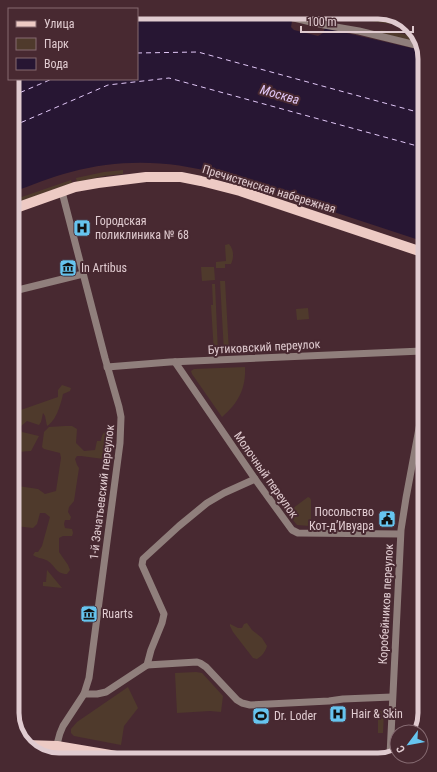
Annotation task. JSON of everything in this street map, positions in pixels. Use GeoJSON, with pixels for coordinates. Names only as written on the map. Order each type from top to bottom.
{"type":"FeatureCollection","features":[{"type":"Feature","properties":{"kind":"main road","name":"Пречистенская набережная"},"geometry":{"type":"LineString","coordinates":[[19,207],[62,192],[98,182],[138,178],[181,177],[240,191],[418,251]]}},
{"type":"Feature","properties":{"kind":"main road"},"geometry":{"type":"LineString","coordinates":[[35,745],[57,746],[98,753]]}},
{"type":"Feature","properties":{"kind":"street"},"geometry":{"type":"LineString","coordinates":[[298,19],[359,31],[416,45]]}},
{"type":"Feature","properties":{"kind":"street","name":"1-й Зачатьевский переулок"},"geometry":{"type":"LineString","coordinates":[[56,753],[59,736],[63,726],[84,694],[89,678],[120,443],[121,417],[62,192]]}},
{"type":"Feature","properties":{"kind":"street"},"geometry":{"type":"LineString","coordinates":[[19,289],[83,274]]}},
{"type":"Feature","properties":{"kind":"street","name":"Бутиковский переулок"},"geometry":{"type":"LineString","coordinates":[[107,367],[175,362],[418,350]]}},
{"type":"Feature","properties":{"kind":"street","name":"Молочный переулок"},"geometry":{"type":"LineString","coordinates":[[175,362],[255,479],[290,528],[295,532],[400,534]]}},
{"type":"Feature","properties":{"kind":"street","name":"Коробейников переулок"},"geometry":{"type":"LineString","coordinates":[[391,724],[400,534],[418,434]]}},
{"type":"Feature","properties":{"kind":"street"},"geometry":{"type":"LineString","coordinates":[[147,665],[164,614],[142,565],[143,559],[178,526],[207,503],[224,493],[255,479]]}},
{"type":"Feature","properties":{"kind":"street"},"geometry":{"type":"LineString","coordinates":[[84,694],[106,692],[147,665],[197,662],[206,667],[237,700],[250,705],[392,697]]}},
{"type":"Feature","properties":{"kind":"green space"},"geometry":{"type":"Polygon","coordinates":[[[316,19],[337,19],[338,21],[316,19]]]}},
{"type":"Feature","properties":{"kind":"green space"},"geometry":{"type":"Polygon","coordinates":[[[361,19],[381,19],[391,21],[399,25],[361,19]]]}},
{"type":"Feature","properties":{"kind":"green space"},"geometry":{"type":"Polygon","coordinates":[[[381,30],[410,35],[414,42],[380,33],[379,32],[381,30]]]}},
{"type":"Feature","properties":{"kind":"green space"},"geometry":{"type":"Polygon","coordinates":[[[123,170],[123,174],[104,176],[77,182],[76,178],[104,172],[123,170]]]}},
{"type":"Feature","properties":{"kind":"green space"},"geometry":{"type":"Polygon","coordinates":[[[71,180],[72,183],[19,202],[19,198],[71,180]]]}},
{"type":"Feature","properties":{"kind":"green space"},"geometry":{"type":"Polygon","coordinates":[[[229,244],[233,254],[231,264],[225,264],[225,268],[216,268],[216,262],[226,261],[225,245],[229,244]]]}},
{"type":"Feature","properties":{"kind":"green space"},"geometry":{"type":"Polygon","coordinates":[[[201,267],[214,267],[215,280],[202,281],[201,267]]]}},
{"type":"Feature","properties":{"kind":"green space"},"geometry":{"type":"Polygon","coordinates":[[[220,281],[225,281],[229,352],[224,352],[220,281]]]}},
{"type":"Feature","properties":{"kind":"green space"},"geometry":{"type":"Polygon","coordinates":[[[212,284],[215,284],[218,352],[214,353],[211,305],[213,305],[212,284]]]}},
{"type":"Feature","properties":{"kind":"green space"},"geometry":{"type":"Polygon","coordinates":[[[308,308],[309,319],[297,320],[296,309],[308,308]]]}},
{"type":"Feature","properties":{"kind":"green space"},"geometry":{"type":"Polygon","coordinates":[[[245,367],[244,382],[240,395],[228,412],[222,417],[191,371],[194,369],[245,367]]]}},
{"type":"Feature","properties":{"kind":"green space"},"geometry":{"type":"Polygon","coordinates":[[[62,385],[71,388],[70,391],[63,394],[59,407],[50,424],[47,426],[43,413],[39,425],[27,421],[20,427],[22,432],[39,436],[31,451],[19,452],[19,411],[58,397],[58,390],[62,385]]]}},
{"type":"Feature","properties":{"kind":"green space"},"geometry":{"type":"Polygon","coordinates":[[[72,426],[77,429],[76,443],[84,451],[95,450],[97,441],[101,441],[104,432],[114,431],[111,460],[81,456],[77,456],[75,459],[79,468],[74,501],[69,507],[68,512],[71,517],[70,520],[65,520],[64,524],[65,528],[72,529],[73,533],[72,536],[63,536],[59,538],[59,552],[70,570],[67,574],[57,571],[46,560],[33,555],[35,552],[38,552],[42,546],[50,517],[45,513],[40,513],[37,524],[33,528],[19,526],[19,486],[38,489],[45,494],[56,491],[61,458],[60,453],[44,449],[42,447],[44,432],[49,427],[72,426]]]}},
{"type":"Feature","properties":{"kind":"green space"},"geometry":{"type":"Polygon","coordinates":[[[308,497],[311,500],[311,524],[310,526],[297,525],[288,512],[308,497]]]}},
{"type":"Feature","properties":{"kind":"green space"},"geometry":{"type":"Polygon","coordinates":[[[47,570],[62,588],[43,586],[43,582],[46,582],[47,570]]]}},
{"type":"Feature","properties":{"kind":"green space"},"geometry":{"type":"Polygon","coordinates":[[[247,623],[252,630],[262,638],[267,646],[263,654],[257,659],[253,658],[230,626],[230,624],[238,628],[242,628],[244,624],[247,623]]]}},
{"type":"Feature","properties":{"kind":"green space"},"geometry":{"type":"Polygon","coordinates":[[[175,673],[202,673],[223,696],[221,712],[210,711],[177,713],[175,673]]]}},
{"type":"Feature","properties":{"kind":"green space"},"geometry":{"type":"Polygon","coordinates":[[[128,687],[138,708],[124,726],[121,745],[74,736],[71,733],[71,729],[77,722],[128,687]]]}},
{"type":"Feature","properties":{"kind":"green space"},"geometry":{"type":"Polygon","coordinates":[[[378,711],[384,711],[383,733],[378,733],[378,711]]]}},
{"type":"Feature","properties":{"kind":"water","name":"Москва"},"geometry":{"type":"Polygon","coordinates":[[[138,19],[283,19],[292,21],[291,27],[294,30],[318,36],[323,33],[325,28],[417,49],[418,59],[418,240],[218,174],[181,166],[126,163],[89,168],[42,181],[19,190],[19,80],[138,80],[138,19]]]}},
{"type":"Feature","properties":{"kind":"ferry route"},"geometry":{"type":"LineString","coordinates":[[138,53],[198,52],[418,112]]}},
{"type":"Feature","properties":{"kind":"ferry route"},"geometry":{"type":"LineString","coordinates":[[19,123],[108,85],[169,78],[418,146]]}},
{"type":"Feature","properties":{"kind":"ferry route"},"geometry":{"type":"LineString","coordinates":[[19,93],[50,80]]}},
{"type":"Feature","properties":{"kind":"place","name":"Городская поликлиника № 68"},"geometry":{"type":"Point","coordinates":[82,228]}},
{"type":"Feature","properties":{"kind":"place","name":"In Artibus"},"geometry":{"type":"Point","coordinates":[68,268]}},
{"type":"Feature","properties":{"kind":"place","name":"Посольство Кот-д’Ивуара"},"geometry":{"type":"Point","coordinates":[387,519]}},
{"type":"Feature","properties":{"kind":"place","name":"Ruarts"},"geometry":{"type":"Point","coordinates":[89,614]}},
{"type":"Feature","properties":{"kind":"place","name":"Hair & Skin"},"geometry":{"type":"Point","coordinates":[338,714]}},
{"type":"Feature","properties":{"kind":"place","name":"Dr. Loder"},"geometry":{"type":"Point","coordinates":[261,716]}}]}
